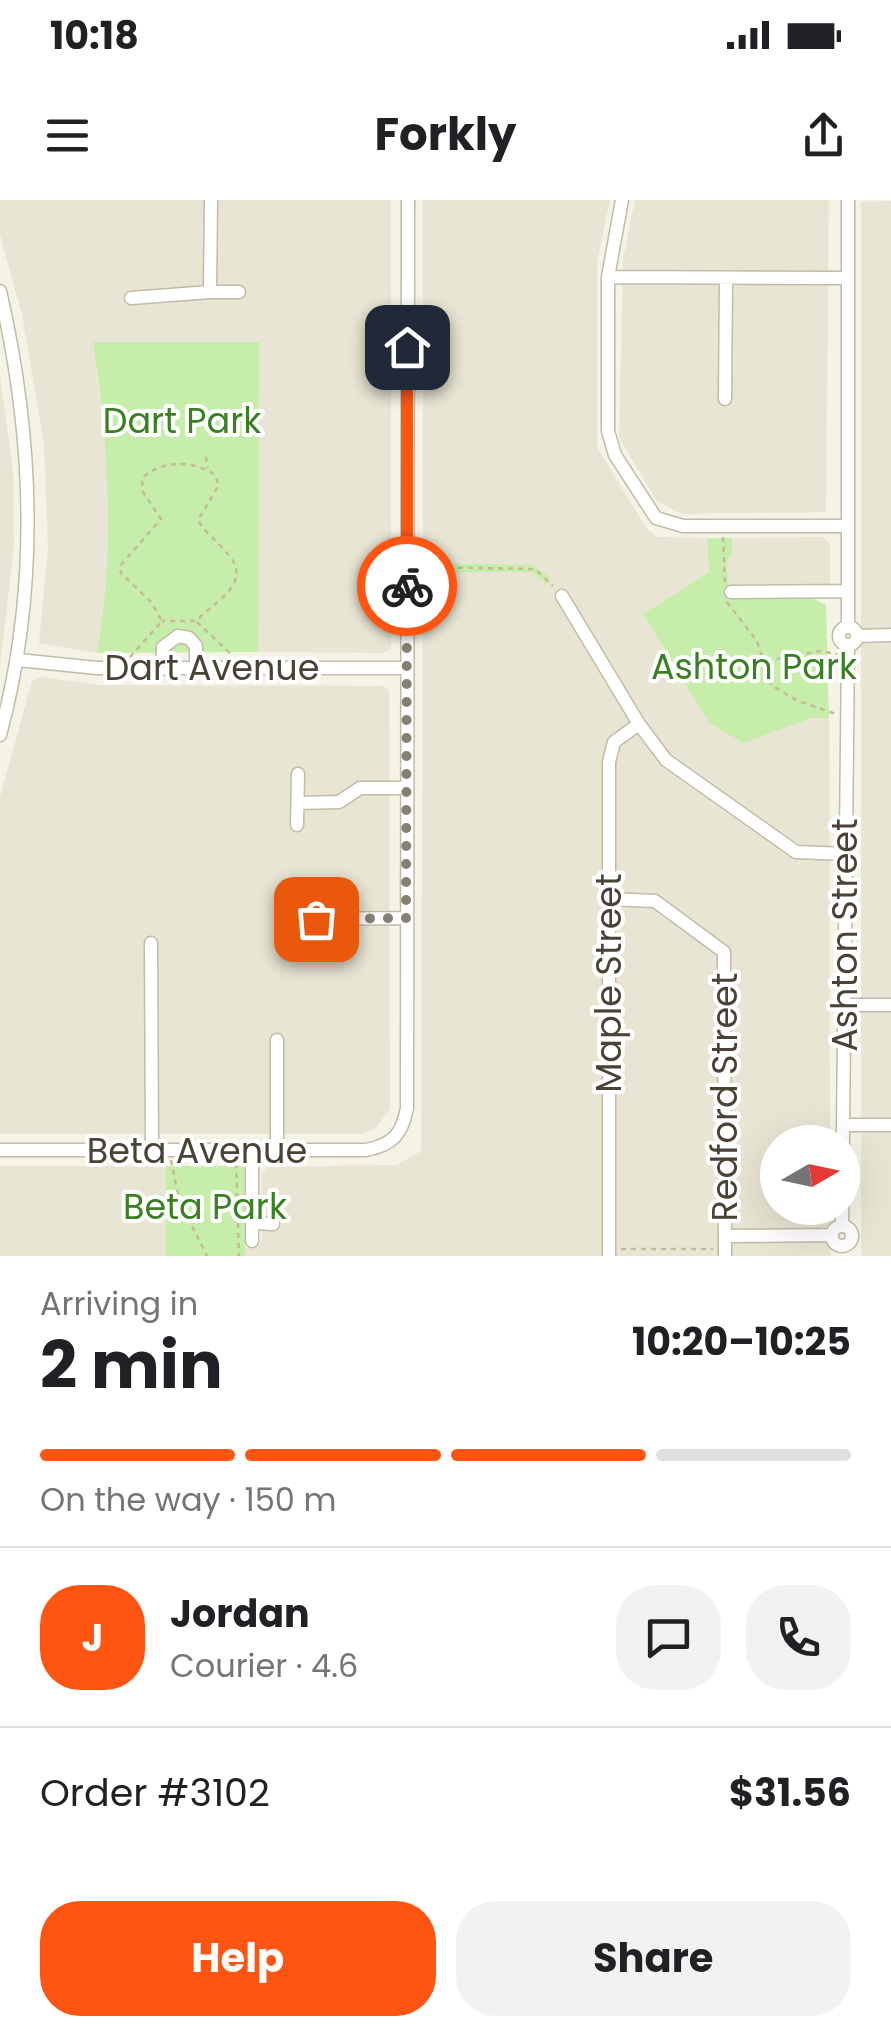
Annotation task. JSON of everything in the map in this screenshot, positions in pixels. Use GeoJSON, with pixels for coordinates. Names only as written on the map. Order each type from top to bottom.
{"type":"FeatureCollection","features":[{"type":"Feature","properties":{"kind":"street"},"geometry":{"type":"LineString","coordinates":[[210,292],[211,200]]}},
{"type":"Feature","properties":{"kind":"street"},"geometry":{"type":"LineString","coordinates":[[316,919],[406,918],[408,200]]}},
{"type":"Feature","properties":{"kind":"street"},"geometry":{"type":"LineString","coordinates":[[622,200],[608,276],[610,444],[656,518],[669,525],[846,526]]}},
{"type":"Feature","properties":{"kind":"street","name":"Ashton Street"},"geometry":{"type":"LineString","coordinates":[[845,1125],[845,716],[851,641],[846,591],[848,200]]}},
{"type":"Feature","properties":{"kind":"street"},"geometry":{"type":"LineString","coordinates":[[608,276],[726,280],[845,278]]}},
{"type":"Feature","properties":{"kind":"street"},"geometry":{"type":"LineString","coordinates":[[726,280],[726,399]]}},
{"type":"Feature","properties":{"kind":"street"},"geometry":{"type":"LineString","coordinates":[[0,291],[22,408],[28,490],[28,577],[18,660],[0,734]]}},
{"type":"Feature","properties":{"kind":"street"},"geometry":{"type":"LineString","coordinates":[[130,298],[239,292]]}},
{"type":"Feature","properties":{"kind":"street"},"geometry":{"type":"LineString","coordinates":[[731,592],[846,591]]}},
{"type":"Feature","properties":{"kind":"street"},"geometry":{"type":"LineString","coordinates":[[562,596],[639,724],[666,760],[788,847],[808,853],[845,854]]}},
{"type":"Feature","properties":{"kind":"street"},"geometry":{"type":"LineString","coordinates":[[851,641],[891,635]]}},
{"type":"Feature","properties":{"kind":"street"},"geometry":{"type":"LineString","coordinates":[[162,669],[163,647],[178,636],[189,638],[196,646],[196,669]]}},
{"type":"Feature","properties":{"kind":"street","name":"Dart Avenue"},"geometry":{"type":"LineString","coordinates":[[18,660],[162,669],[407,668]]}},
{"type":"Feature","properties":{"kind":"street","name":"Maple Street"},"geometry":{"type":"LineString","coordinates":[[610,1253],[609,762],[614,742],[639,724]]}},
{"type":"Feature","properties":{"kind":"street"},"geometry":{"type":"LineString","coordinates":[[297,825],[298,774]]}},
{"type":"Feature","properties":{"kind":"street"},"geometry":{"type":"LineString","coordinates":[[298,803],[339,802],[360,788],[406,788]]}},
{"type":"Feature","properties":{"kind":"street","name":"Redford Street"},"geometry":{"type":"LineString","coordinates":[[608,899],[655,900],[724,952],[725,1247]]}},
{"type":"Feature","properties":{"kind":"street","name":"Beta Avenue"},"geometry":{"type":"LineString","coordinates":[[0,1150],[366,1150],[392,1142],[403,1128],[407,1108],[406,918]]}},
{"type":"Feature","properties":{"kind":"street"},"geometry":{"type":"LineString","coordinates":[[151,943],[152,1151]]}},
{"type":"Feature","properties":{"kind":"street"},"geometry":{"type":"LineString","coordinates":[[845,1005],[891,1005]]}},
{"type":"Feature","properties":{"kind":"street"},"geometry":{"type":"LineString","coordinates":[[276,1040],[276,1151]]}},
{"type":"Feature","properties":{"kind":"street"},"geometry":{"type":"LineString","coordinates":[[860,1125],[891,1125]]}},
{"type":"Feature","properties":{"kind":"street"},"geometry":{"type":"LineString","coordinates":[[252,1151],[252,1241]]}},
{"type":"Feature","properties":{"kind":"street"},"geometry":{"type":"LineString","coordinates":[[252,1223],[273,1224]]}},
{"type":"Feature","properties":{"kind":"street"},"geometry":{"type":"LineString","coordinates":[[725,1247],[839,1241]]}},
{"type":"Feature","properties":{"kind":"path"},"geometry":{"type":"LineString","coordinates":[[187,464],[188,456]]}},
{"type":"Feature","properties":{"kind":"path"},"geometry":{"type":"LineString","coordinates":[[118,668],[162,621],[196,621],[230,591],[238,576],[235,561],[198,520],[202,506],[219,485],[207,470],[206,457]]}},
{"type":"Feature","properties":{"kind":"path"},"geometry":{"type":"LineString","coordinates":[[162,621],[151,602],[124,581],[120,566],[161,518],[143,492],[142,478],[162,466],[187,464],[207,470]]}},
{"type":"Feature","properties":{"kind":"path"},"geometry":{"type":"LineString","coordinates":[[722,526],[727,600],[756,641],[772,684],[809,706],[845,716]]}},
{"type":"Feature","properties":{"kind":"path"},"geometry":{"type":"LineString","coordinates":[[406,567],[536,569],[562,596]]}},
{"type":"Feature","properties":{"kind":"path"},"geometry":{"type":"LineString","coordinates":[[196,621],[231,654],[234,669]]}},
{"type":"Feature","properties":{"kind":"path"},"geometry":{"type":"LineString","coordinates":[[764,661],[851,641]]}},
{"type":"Feature","properties":{"kind":"path"},"geometry":{"type":"LineString","coordinates":[[172,1151],[171,1174],[179,1200],[208,1256]]}},
{"type":"Feature","properties":{"kind":"path"},"geometry":{"type":"LineString","coordinates":[[236,1152],[239,1256]]}},
{"type":"Feature","properties":{"kind":"path"},"geometry":{"type":"LineString","coordinates":[[610,1253],[725,1247]]}},
{"type":"Feature","properties":{"kind":"shaded area"},"geometry":{"type":"Polygon","coordinates":[[[0,200],[391,200],[391,649],[383,653],[258,652],[258,342],[93,342],[109,479],[109,587],[97,653],[39,643],[48,548],[44,445],[22,314],[0,235],[0,200]]]}},
{"type":"Feature","properties":{"kind":"shaded area"},"geometry":{"type":"Polygon","coordinates":[[[423,200],[610,200],[597,262],[597,447],[647,529],[657,537],[707,538],[709,572],[643,614],[709,723],[743,742],[812,718],[829,718],[830,1125],[760,1125],[760,1225],[831,1225],[831,1256],[245,1256],[245,1248],[258,1247],[262,1239],[261,1176],[267,1167],[397,1165],[421,1151],[423,572],[533,572],[532,565],[423,563],[423,200]]]}},
{"type":"Feature","properties":{"kind":"shaded area"},"geometry":{"type":"Polygon","coordinates":[[[635,200],[829,200],[826,512],[682,514],[657,501],[619,438],[623,259],[635,200]]]}},
{"type":"Feature","properties":{"kind":"shaded area"},"geometry":{"type":"Polygon","coordinates":[[[891,201],[891,1256],[861,1256],[861,202],[891,201]]]}},
{"type":"Feature","properties":{"kind":"shaded area"},"geometry":{"type":"Polygon","coordinates":[[[0,375],[13,470],[14,545],[0,667],[0,375]]]}},
{"type":"Feature","properties":{"kind":"shaded area"},"geometry":{"type":"Polygon","coordinates":[[[822,537],[830,543],[830,585],[728,586],[726,564],[732,555],[732,538],[822,537]]]}},
{"type":"Feature","properties":{"kind":"shaded area"},"geometry":{"type":"Polygon","coordinates":[[[41,677],[100,685],[384,686],[389,691],[390,1109],[375,1129],[362,1134],[0,1134],[0,797],[32,681],[41,677]]]}},
{"type":"Feature","properties":{"kind":"shaded area"},"geometry":{"type":"Polygon","coordinates":[[[0,1166],[166,1166],[166,1256],[0,1256],[0,1166]]]}},
{"type":"Feature","properties":{"kind":"green space","name":"Dart Park"},"geometry":{"type":"Polygon","coordinates":[[[93,342],[259,342],[258,652],[97,653],[106,575],[108,497],[93,342]]]}},
{"type":"Feature","properties":{"kind":"green space","name":"Ashton Park"},"geometry":{"type":"Polygon","coordinates":[[[707,538],[732,538],[732,555],[726,564],[730,598],[812,598],[826,605],[829,718],[812,718],[743,743],[709,723],[643,614],[709,572],[707,538]]]}},
{"type":"Feature","properties":{"kind":"green space"},"geometry":{"type":"Polygon","coordinates":[[[423,563],[532,565],[550,577],[548,585],[532,572],[423,572],[423,563]]]}},
{"type":"Feature","properties":{"kind":"green space","name":"Beta Park"},"geometry":{"type":"Polygon","coordinates":[[[166,1166],[244,1166],[245,1256],[166,1256],[166,1166]]]}},
{"type":"Feature","properties":{"kind":"way so far"},"geometry":{"type":"LineString","coordinates":[[316,919],[406,918],[407,586]]}},
{"type":"Feature","properties":{"kind":"route"},"geometry":{"type":"LineString","coordinates":[[407,347],[407,586]]}}]}
